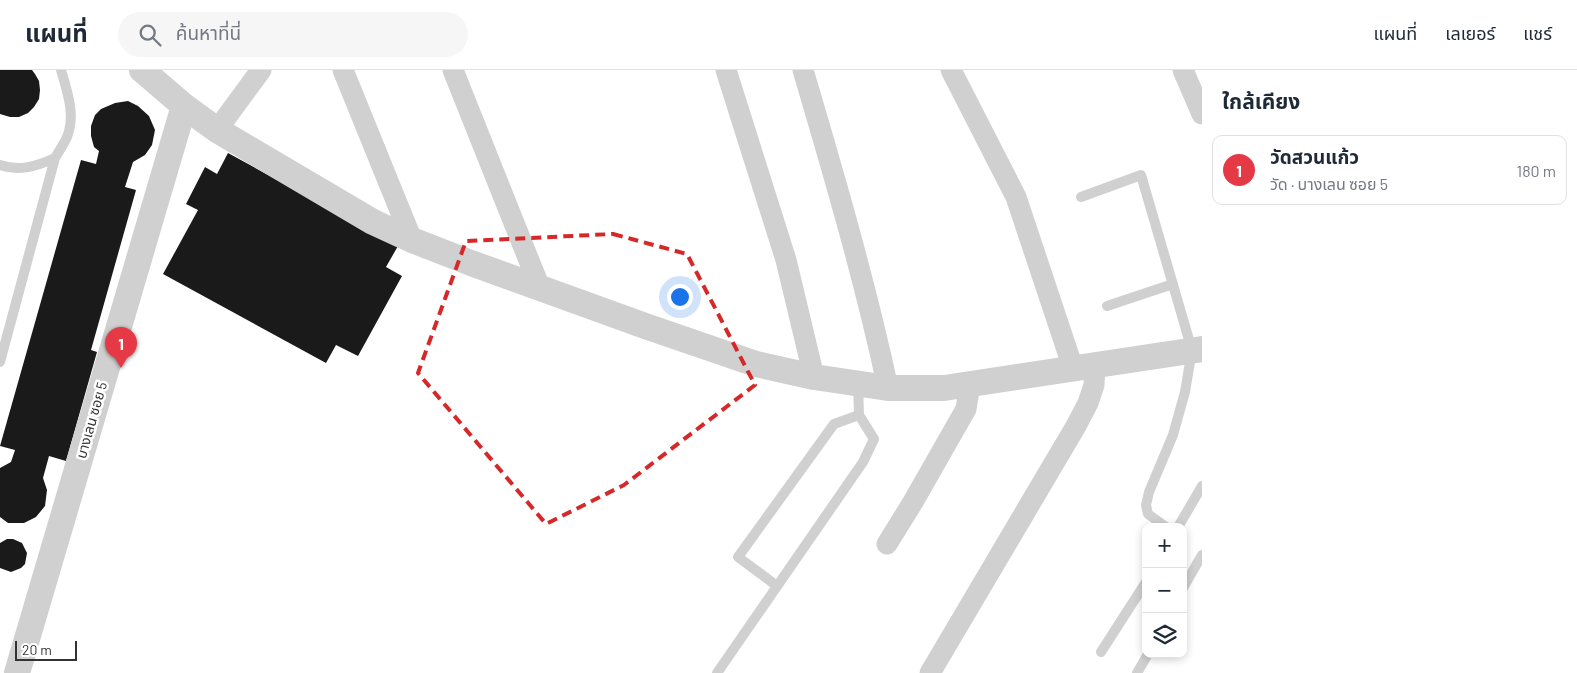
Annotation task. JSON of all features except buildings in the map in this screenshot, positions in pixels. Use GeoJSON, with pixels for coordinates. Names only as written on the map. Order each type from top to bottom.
{"type":"FeatureCollection","features":[{"type":"Feature","properties":{"kind":"street"},"geometry":{"type":"LineString","coordinates":[[142,70],[184,106],[218,130],[373,222],[471,264],[756,364],[814,377],[888,388],[944,388],[1197,349]]}},
{"type":"Feature","properties":{"kind":"street"},"geometry":{"type":"LineString","coordinates":[[218,130],[261,70]]}},
{"type":"Feature","properties":{"kind":"street"},"geometry":{"type":"LineString","coordinates":[[343,70],[412,240]]}},
{"type":"Feature","properties":{"kind":"street"},"geometry":{"type":"LineString","coordinates":[[453,70],[540,288]]}},
{"type":"Feature","properties":{"kind":"street"},"geometry":{"type":"LineString","coordinates":[[726,70],[786,260],[814,377]]}},
{"type":"Feature","properties":{"kind":"street"},"geometry":{"type":"LineString","coordinates":[[802,70],[874,320],[888,388]]}},
{"type":"Feature","properties":{"kind":"street"},"geometry":{"type":"LineString","coordinates":[[930,673],[1076,426],[1088,403],[1094,385],[1084,367],[1016,197],[951,70]]}},
{"type":"Feature","properties":{"kind":"street"},"geometry":{"type":"LineString","coordinates":[[1183,70],[1202,114]]}},
{"type":"Feature","properties":{"kind":"street","name":"บางเลน ซอย 5"},"geometry":{"type":"LineString","coordinates":[[17,673],[184,106]]}},
{"type":"Feature","properties":{"kind":"street"},"geometry":{"type":"LineString","coordinates":[[887,544],[914,502],[966,409],[970,384]]}},
{"type":"Feature","properties":{"kind":"lane"},"geometry":{"type":"LineString","coordinates":[[0,362],[55,158],[67,136],[70,119],[70,98],[61,70]]}},
{"type":"Feature","properties":{"kind":"lane"},"geometry":{"type":"LineString","coordinates":[[0,165],[22,168],[36,166],[55,158]]}},
{"type":"Feature","properties":{"kind":"lane"},"geometry":{"type":"LineString","coordinates":[[1081,197],[1141,175],[1173,284],[1197,349],[1173,435],[1149,492],[1146,505],[1148,514],[1160,523]]}},
{"type":"Feature","properties":{"kind":"lane"},"geometry":{"type":"LineString","coordinates":[[1107,306],[1173,284]]}},
{"type":"Feature","properties":{"kind":"lane"},"geometry":{"type":"LineString","coordinates":[[717,673],[863,462],[874,440],[859,415],[858,384]]}},
{"type":"Feature","properties":{"kind":"lane"},"geometry":{"type":"LineString","coordinates":[[777,586],[738,557],[834,424],[859,415]]}},
{"type":"Feature","properties":{"kind":"lane"},"geometry":{"type":"LineString","coordinates":[[1180,523],[1202,486]]}},
{"type":"Feature","properties":{"kind":"lane"},"geometry":{"type":"LineString","coordinates":[[1187,581],[1202,555]]}},
{"type":"Feature","properties":{"kind":"lane"},"geometry":{"type":"LineString","coordinates":[[1102,652],[1142,588]]}},
{"type":"Feature","properties":{"kind":"lane"},"geometry":{"type":"LineString","coordinates":[[1138,673],[1146,658]]}},
{"type":"Feature","properties":{"kind":"highlighted area"},"geometry":{"type":"Polygon","coordinates":[[[613,234],[687,254],[755,385],[624,485],[546,524],[418,373],[466,241],[613,234]]]}},
{"type":"Feature","properties":{"kind":"place","name":"วัดสวนแก้ว"},"geometry":{"type":"Point","coordinates":[121,368]}}]}
